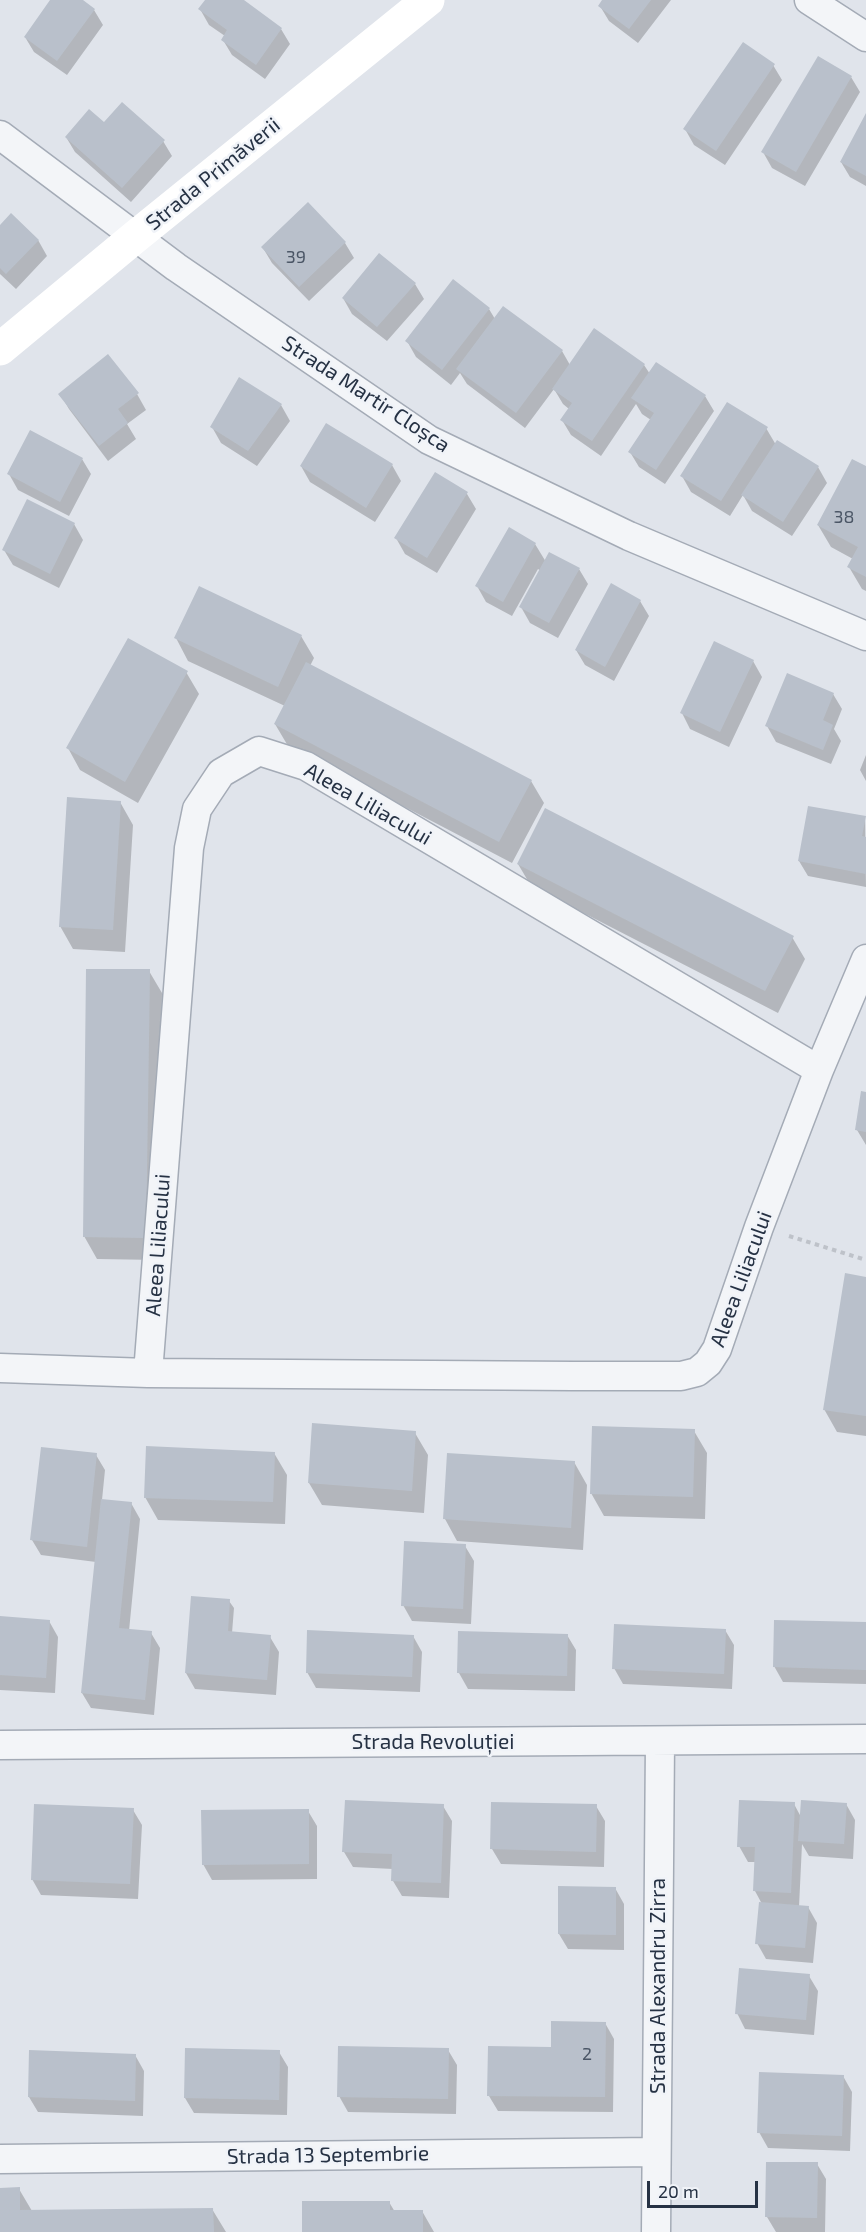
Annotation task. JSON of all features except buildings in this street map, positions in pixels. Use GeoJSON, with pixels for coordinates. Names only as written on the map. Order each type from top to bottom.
{"type":"FeatureCollection","features":[{"type":"Feature","properties":{"kind":"main road","name":"Strada Primăverii"},"geometry":{"type":"LineString","coordinates":[[0,349],[428,0]]}},
{"type":"Feature","properties":{"kind":"street"},"geometry":{"type":"LineString","coordinates":[[809,0],[866,37]]}},
{"type":"Feature","properties":{"kind":"street","name":"Strada Martir Cloșca"},"geometry":{"type":"LineString","coordinates":[[0,135],[176,267],[429,440],[629,536],[866,636]]}},
{"type":"Feature","properties":{"kind":"street","name":"Aleea Liliacului"},"geometry":{"type":"LineString","coordinates":[[148,1373],[189,848],[197,809],[221,773],[259,750],[306,766],[819,1070]]}},
{"type":"Feature","properties":{"kind":"street","name":"Aleea Liliacului"},"geometry":{"type":"LineString","coordinates":[[0,1368],[148,1373],[681,1376],[697,1372],[708,1363],[717,1349],[759,1227],[819,1070],[866,959]]}},
{"type":"Feature","properties":{"kind":"street","name":"Strada Revoluției"},"geometry":{"type":"LineString","coordinates":[[0,1745],[866,1739]]}},
{"type":"Feature","properties":{"kind":"street","name":"Strada Alexandru Zirra"},"geometry":{"type":"LineString","coordinates":[[656,2232],[660,1740]]}},
{"type":"Feature","properties":{"kind":"street","name":"Strada 13 Septembrie"},"geometry":{"type":"LineString","coordinates":[[0,2159],[656,2152]]}},
{"type":"Feature","properties":{"kind":"path"},"geometry":{"type":"LineString","coordinates":[[759,1227],[866,1260]]}}]}
